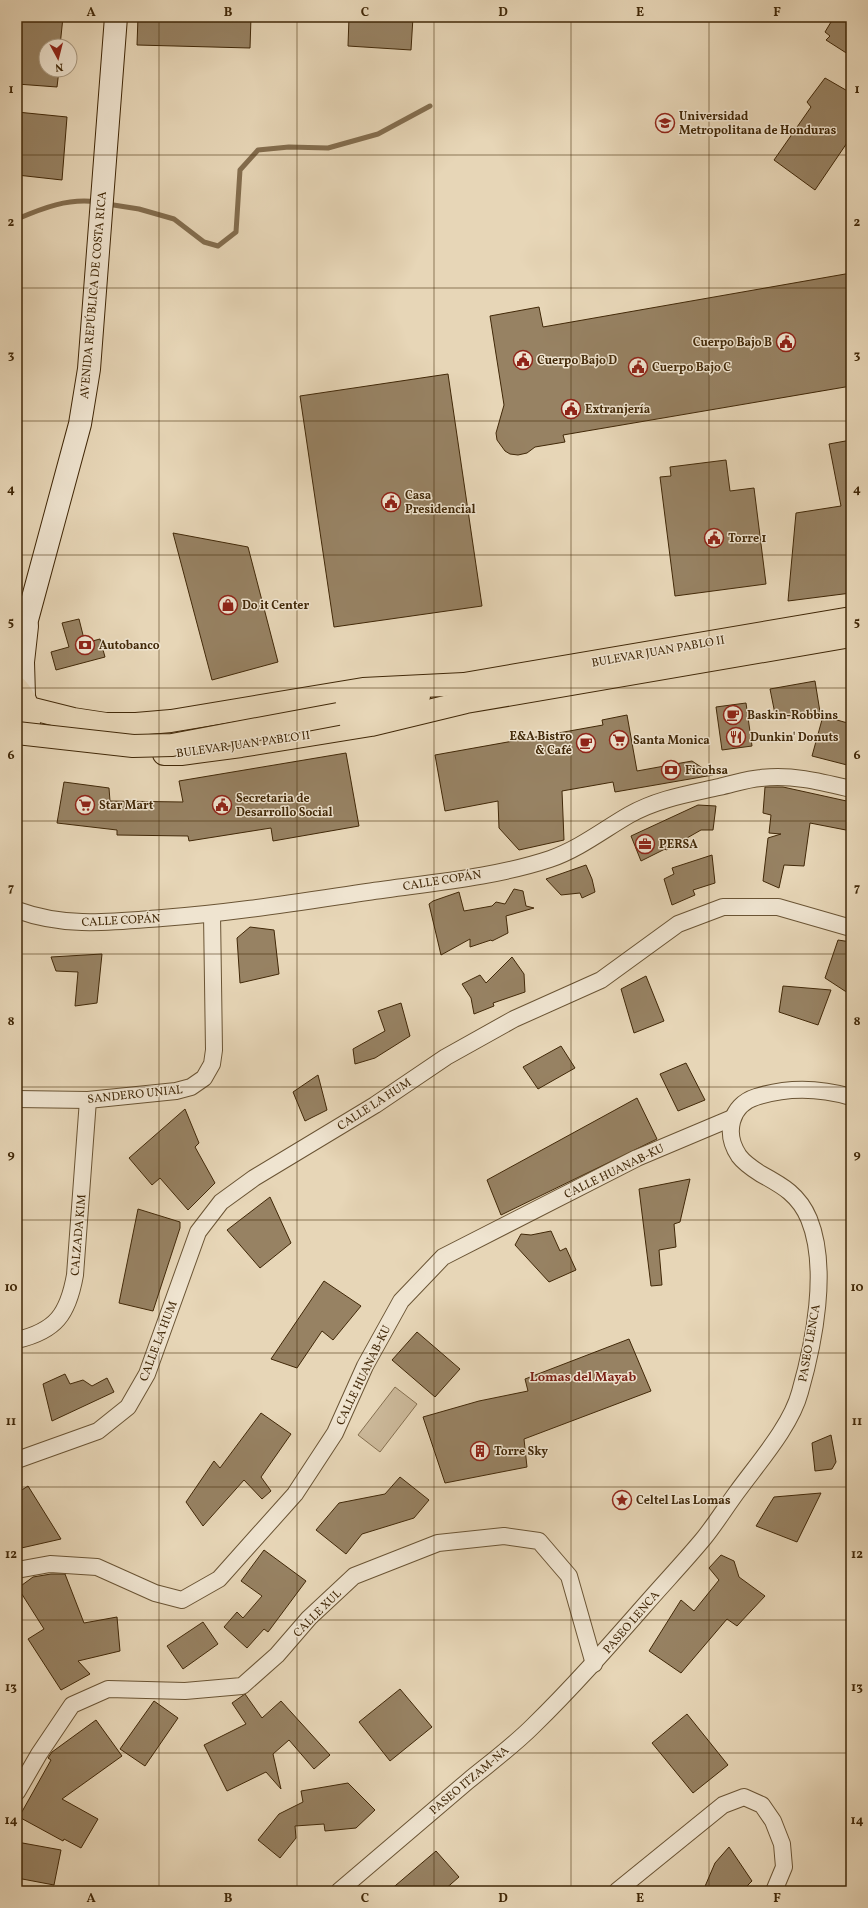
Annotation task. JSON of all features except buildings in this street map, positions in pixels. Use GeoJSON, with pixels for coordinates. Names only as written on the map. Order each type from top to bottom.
{"type":"FeatureCollection","features":[{"type":"Feature","properties":{"kind":"main road","name":"BULEVAR JUAN PABLO II"},"geometry":{"type":"LineString","coordinates":[[17,740],[133,755],[180,754],[371,725],[465,693],[851,618]]}},
{"type":"Feature","properties":{"kind":"main road","name":"BULEVAR JUAN PABLO II"},"geometry":{"type":"LineString","coordinates":[[17,740],[133,746],[172,745],[368,708],[851,636]]}},
{"type":"Feature","properties":{"kind":"main road","name":"BULEVAR JUAN PABLO II"},"geometry":{"type":"LineString","coordinates":[[23,697],[86,721],[106,724],[136,724],[171,721],[363,689],[465,693]]}},
{"type":"Feature","properties":{"kind":"main road"},"geometry":{"type":"LineString","coordinates":[[17,740],[25,733],[29,721],[23,697]]}},
{"type":"Feature","properties":{"kind":"street","name":"AVENIDA REPÚBLICA DE COSTA RICA"},"geometry":{"type":"LineString","coordinates":[[17,642],[24,631],[80,424],[89,370],[116,17]]}},
{"type":"Feature","properties":{"kind":"street","name":"AVENIDA REPÚBLICA DE COSTA RICA"},"geometry":{"type":"LineString","coordinates":[[23,697],[23,656],[28,613]]}},
{"type":"Feature","properties":{"kind":"street","name":"CALLE COPÁN"},"geometry":{"type":"LineString","coordinates":[[17,910],[48,919],[87,924],[212,914],[460,878],[531,864],[569,852],[629,815],[649,805],[671,797],[762,778],[794,778],[851,789]]}},
{"type":"Feature","properties":{"kind":"street","name":"CALLE LA HUM"},"geometry":{"type":"LineString","coordinates":[[17,1460],[98,1431],[128,1407],[147,1374],[198,1232],[221,1202],[254,1178],[375,1105],[446,1057],[514,1019],[601,980],[678,924],[724,907],[778,907],[851,928]]}},
{"type":"Feature","properties":{"kind":"street","name":"SANDERO UNIAL"},"geometry":{"type":"LineString","coordinates":[[17,1099],[88,1100],[176,1091],[191,1087],[204,1078],[212,1064],[214,1050],[212,914]]}},
{"type":"Feature","properties":{"kind":"street"},"geometry":{"type":"LineString","coordinates":[[732,1118],[740,1105],[754,1097],[769,1094],[814,1089],[851,1097]]}},
{"type":"Feature","properties":{"kind":"street","name":"CALZADA KIM"},"geometry":{"type":"LineString","coordinates":[[17,1340],[34,1337],[51,1327],[68,1304],[72,1292],[75,1275],[88,1100]]}},
{"type":"Feature","properties":{"kind":"street","name":"CALLE HUANAB-KU"},"geometry":{"type":"LineString","coordinates":[[17,1570],[50,1564],[98,1567],[155,1593],[182,1600],[219,1579],[295,1494],[335,1433],[365,1366],[401,1301],[443,1257],[637,1158],[732,1118]]}},
{"type":"Feature","properties":{"kind":"street","name":"PASEO LENCA"},"geometry":{"type":"LineString","coordinates":[[594,1664],[705,1537],[781,1431],[799,1396],[810,1349],[819,1288],[815,1239],[809,1220],[799,1200],[784,1187],[750,1167],[739,1156],[733,1142],[731,1130],[732,1118]]}},
{"type":"Feature","properties":{"kind":"street","name":"CALLE XUL"},"geometry":{"type":"LineString","coordinates":[[17,1792],[39,1754],[72,1705],[108,1689],[185,1691],[242,1686],[277,1655],[308,1618],[354,1576],[438,1543],[504,1536],[539,1541],[569,1576],[594,1664]]}},
{"type":"Feature","properties":{"kind":"street","name":"PASEO ITZAM-NA"},"geometry":{"type":"LineString","coordinates":[[339,1891],[531,1728],[594,1664]]}},
{"type":"Feature","properties":{"kind":"street"},"geometry":{"type":"LineString","coordinates":[[617,1891],[723,1805],[744,1797],[762,1805],[773,1820],[782,1844],[784,1867],[774,1891]]}},
{"type":"Feature","properties":{"kind":"shaded area"},"geometry":{"type":"Polygon","coordinates":[[[395,1387],[417,1404],[380,1452],[358,1435],[395,1387]]]}},
{"type":"Feature","properties":{"kind":"waterway"},"geometry":{"type":"LineString","coordinates":[[107,204],[139,209],[174,219],[204,242],[218,246],[236,232],[240,170],[258,150],[289,147],[328,148],[378,134],[430,106]]}},
{"type":"Feature","properties":{"kind":"waterway"},"geometry":{"type":"LineString","coordinates":[[17,219],[56,205],[76,201],[97,202]]}},
{"type":"Feature","properties":{"kind":"place","name":"Universidad Metropolitana de Honduras"},"geometry":{"type":"Point","coordinates":[665,123]}},
{"type":"Feature","properties":{"kind":"place","name":"Cuerpo Bajo B"},"geometry":{"type":"Point","coordinates":[786,342]}},
{"type":"Feature","properties":{"kind":"place","name":"Cuerpo Bajo D"},"geometry":{"type":"Point","coordinates":[523,360]}},
{"type":"Feature","properties":{"kind":"place","name":"Cuerpo Bajo C"},"geometry":{"type":"Point","coordinates":[638,367]}},
{"type":"Feature","properties":{"kind":"place","name":"Extranjería"},"geometry":{"type":"Point","coordinates":[571,409]}},
{"type":"Feature","properties":{"kind":"place","name":"Casa Presidencial"},"geometry":{"type":"Point","coordinates":[391,502]}},
{"type":"Feature","properties":{"kind":"place","name":"Torre 1"},"geometry":{"type":"Point","coordinates":[714,538]}},
{"type":"Feature","properties":{"kind":"place","name":"Do it Center"},"geometry":{"type":"Point","coordinates":[228,605]}},
{"type":"Feature","properties":{"kind":"place","name":"Autobanco"},"geometry":{"type":"Point","coordinates":[85,645]}},
{"type":"Feature","properties":{"kind":"place","name":"Baskin-Robbins"},"geometry":{"type":"Point","coordinates":[733,715]}},
{"type":"Feature","properties":{"kind":"place","name":"Dunkin' Donuts"},"geometry":{"type":"Point","coordinates":[736,737]}},
{"type":"Feature","properties":{"kind":"place","name":"Santa Monica"},"geometry":{"type":"Point","coordinates":[619,740]}},
{"type":"Feature","properties":{"kind":"place","name":"E&A Bistro & Café"},"geometry":{"type":"Point","coordinates":[586,743]}},
{"type":"Feature","properties":{"kind":"place","name":"Ficohsa"},"geometry":{"type":"Point","coordinates":[671,770]}},
{"type":"Feature","properties":{"kind":"place","name":"Star Mart"},"geometry":{"type":"Point","coordinates":[85,805]}},
{"type":"Feature","properties":{"kind":"place","name":"Secretaria de Desarrollo Social"},"geometry":{"type":"Point","coordinates":[222,805]}},
{"type":"Feature","properties":{"kind":"place","name":"PERSA"},"geometry":{"type":"Point","coordinates":[645,844]}},
{"type":"Feature","properties":{"kind":"place","name":"Torre Sky"},"geometry":{"type":"Point","coordinates":[480,1451]}},
{"type":"Feature","properties":{"kind":"place","name":"Celtel Las Lomas"},"geometry":{"type":"Point","coordinates":[622,1500]}},
{"type":"Feature","properties":{"kind":"district","name":"Lomas del Mayab"},"geometry":{"type":"Point","coordinates":[583,1376]}}]}
